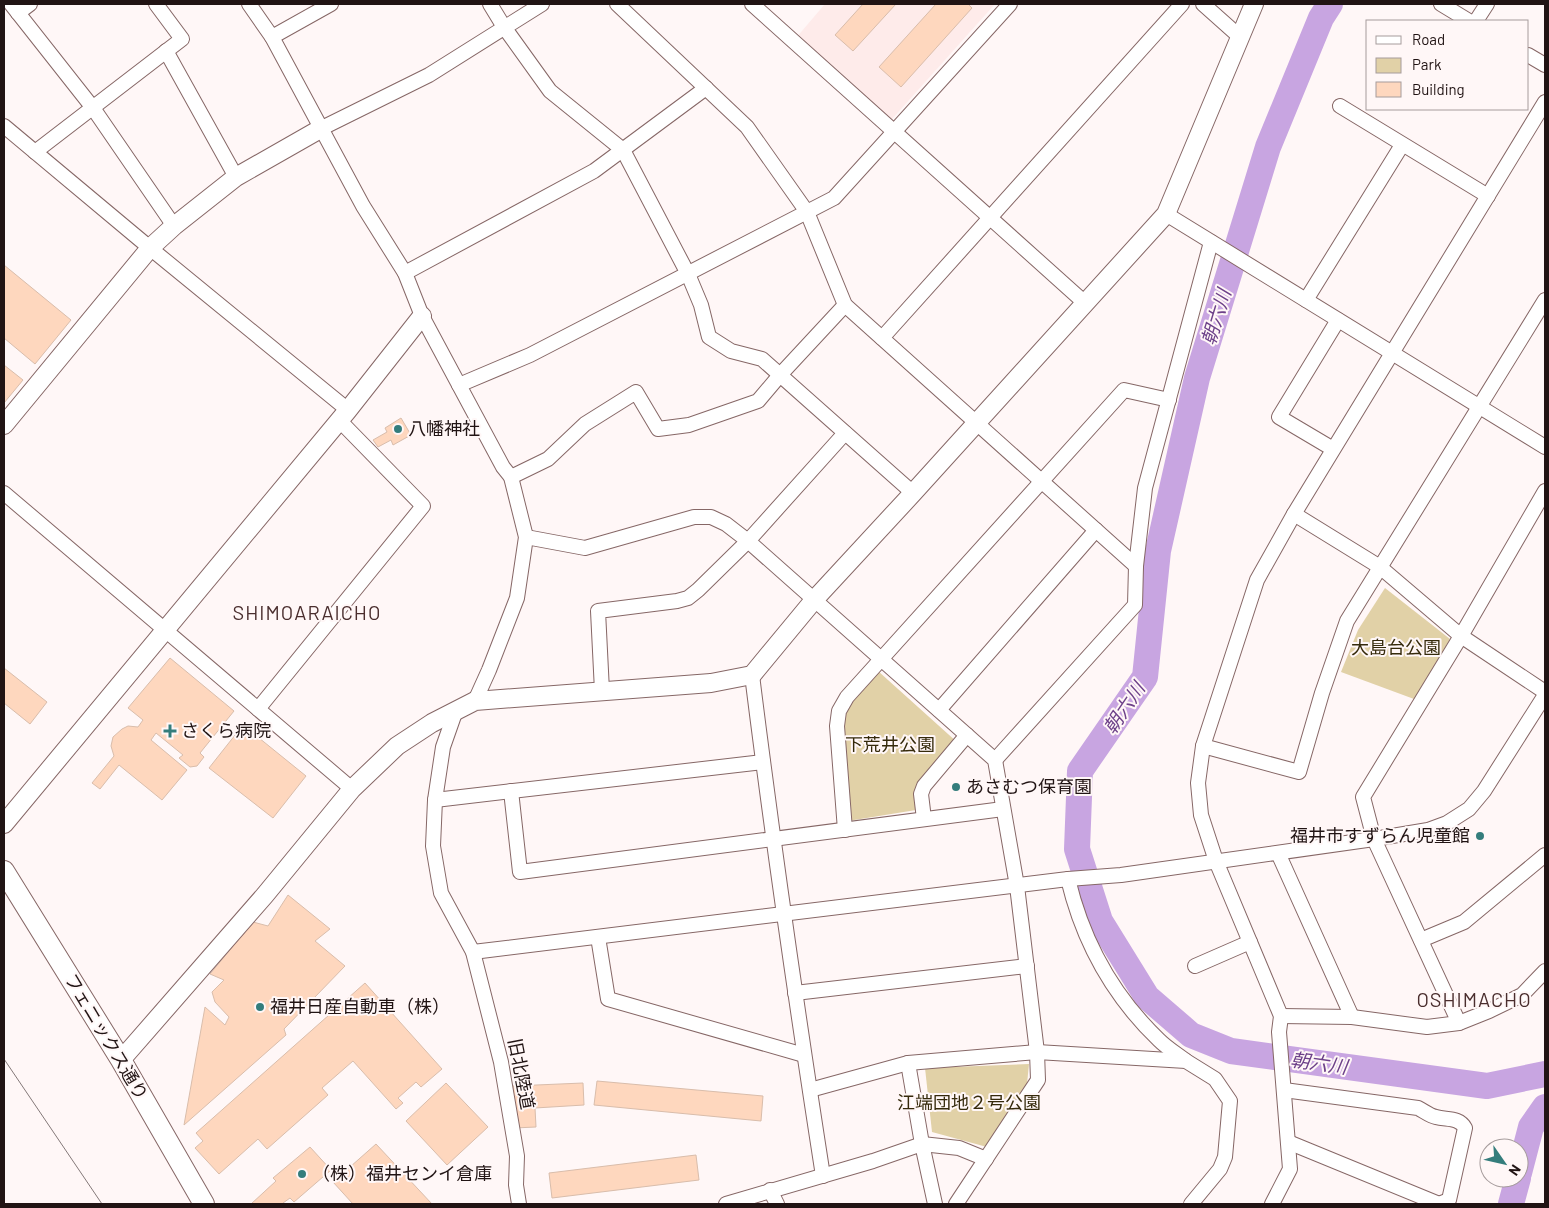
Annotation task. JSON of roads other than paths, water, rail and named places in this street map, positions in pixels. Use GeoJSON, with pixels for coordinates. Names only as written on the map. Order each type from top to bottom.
{"type":"FeatureCollection","features":[{"type":"Feature","properties":{"kind":"main road","name":"フェニックス通り"},"geometry":{"type":"LineString","coordinates":[[4,871],[121,1060],[204,1204]]}},
{"type":"Feature","properties":{"kind":"street"},"geometry":{"type":"LineString","coordinates":[[30,4],[15,8],[93,108],[174,226]]}},
{"type":"Feature","properties":{"kind":"street"},"geometry":{"type":"LineString","coordinates":[[35,152],[182,39],[156,4]]}},
{"type":"Feature","properties":{"kind":"street"},"geometry":{"type":"LineString","coordinates":[[249,4],[272,38],[363,206],[405,273],[422,316],[503,467],[511,477],[526,537],[517,598],[490,670],[475,701]]}},
{"type":"Feature","properties":{"kind":"street"},"geometry":{"type":"LineString","coordinates":[[272,38],[314,7],[330,4]]}},
{"type":"Feature","properties":{"kind":"street"},"geometry":{"type":"LineString","coordinates":[[490,4],[504,27],[550,90],[623,150],[688,274],[701,305],[709,336],[731,351],[762,359],[913,493]]}},
{"type":"Feature","properties":{"kind":"street"},"geometry":{"type":"LineString","coordinates":[[4,425],[150,248],[174,226],[236,177],[322,128],[429,75],[542,4]]}},
{"type":"Feature","properties":{"kind":"street"},"geometry":{"type":"LineString","coordinates":[[617,4],[747,127],[807,212],[845,305],[1136,566]]}},
{"type":"Feature","properties":{"kind":"street"},"geometry":{"type":"LineString","coordinates":[[752,4],[1085,303]]}},
{"type":"Feature","properties":{"kind":"street"},"geometry":{"type":"LineString","coordinates":[[459,385],[530,355],[834,198],[1010,4]]}},
{"type":"Feature","properties":{"kind":"street"},"geometry":{"type":"LineString","coordinates":[[882,338],[1182,4]]}},
{"type":"Feature","properties":{"kind":"street"},"geometry":{"type":"LineString","coordinates":[[1203,4],[1240,37]]}},
{"type":"Feature","properties":{"kind":"street"},"geometry":{"type":"LineString","coordinates":[[121,1060],[265,895],[352,789],[397,746],[432,723],[475,701],[711,683],[752,676],[814,600],[1166,214],[1254,4]]}},
{"type":"Feature","properties":{"kind":"street"},"geometry":{"type":"LineString","coordinates":[[1441,4],[1467,20]]}},
{"type":"Feature","properties":{"kind":"street"},"geometry":{"type":"LineString","coordinates":[[1477,20],[1487,4]]}},
{"type":"Feature","properties":{"kind":"street"},"geometry":{"type":"LineString","coordinates":[[166,51],[236,177]]}},
{"type":"Feature","properties":{"kind":"street"},"geometry":{"type":"LineString","coordinates":[[1529,56],[1545,65]]}},
{"type":"Feature","properties":{"kind":"street"},"geometry":{"type":"LineString","coordinates":[[405,273],[594,171],[706,88]]}},
{"type":"Feature","properties":{"kind":"street"},"geometry":{"type":"LineString","coordinates":[[1272,1204],[1290,1169],[1279,1032],[1282,1016],[1216,861],[1201,814],[1198,783],[1203,746],[1257,580],[1333,449],[1488,196],[1540,124],[1545,102]]}},
{"type":"Feature","properties":{"kind":"street"},"geometry":{"type":"LineString","coordinates":[[1340,106],[1488,196]]}},
{"type":"Feature","properties":{"kind":"street"},"geometry":{"type":"LineString","coordinates":[[4,126],[150,248],[343,415],[423,506],[258,709]]}},
{"type":"Feature","properties":{"kind":"street"},"geometry":{"type":"LineString","coordinates":[[1306,300],[1402,145]]}},
{"type":"Feature","properties":{"kind":"street"},"geometry":{"type":"LineString","coordinates":[[1166,214],[1545,447]]}},
{"type":"Feature","properties":{"kind":"street"},"geometry":{"type":"LineString","coordinates":[[996,760],[1135,604],[1136,566],[1145,488],[1213,243]]}},
{"type":"Feature","properties":{"kind":"street"},"geometry":{"type":"LineString","coordinates":[[1203,746],[1299,772],[1322,693],[1347,620],[1545,300]]}},
{"type":"Feature","properties":{"kind":"street"},"geometry":{"type":"LineString","coordinates":[[511,477],[548,459],[585,424],[636,392],[658,429],[689,425],[758,401],[845,305]]}},
{"type":"Feature","properties":{"kind":"street"},"geometry":{"type":"LineString","coordinates":[[4,824],[343,415],[422,316]]}},
{"type":"Feature","properties":{"kind":"street"},"geometry":{"type":"LineString","coordinates":[[1333,449],[1279,417],[1338,320]]}},
{"type":"Feature","properties":{"kind":"street"},"geometry":{"type":"LineString","coordinates":[[845,830],[837,726],[839,711],[847,697],[1124,390],[1169,400]]}},
{"type":"Feature","properties":{"kind":"street"},"geometry":{"type":"LineString","coordinates":[[602,691],[598,611],[688,598],[748,542],[845,434]]}},
{"type":"Feature","properties":{"kind":"street"},"geometry":{"type":"LineString","coordinates":[[1459,1023],[1374,839],[1363,797],[1545,491]]}},
{"type":"Feature","properties":{"kind":"street"},"geometry":{"type":"LineString","coordinates":[[4,493],[352,789]]}},
{"type":"Feature","properties":{"kind":"street"},"geometry":{"type":"LineString","coordinates":[[473,952],[1072,879],[1121,875],[1374,839],[1428,830],[1447,823],[1468,809],[1484,791],[1545,693],[1460,636],[1380,567],[1294,514]]}},
{"type":"Feature","properties":{"kind":"street"},"geometry":{"type":"LineString","coordinates":[[526,537],[586,548],[694,517],[711,517],[726,524],[996,760],[1027,966],[1038,1052],[1038,1080],[956,1204]]}},
{"type":"Feature","properties":{"kind":"street"},"geometry":{"type":"LineString","coordinates":[[939,710],[1096,530]]}},
{"type":"Feature","properties":{"kind":"street"},"geometry":{"type":"LineString","coordinates":[[752,676],[773,840],[823,1176]]}},
{"type":"Feature","properties":{"kind":"street","name":"旧北陸道"},"geometry":{"type":"LineString","coordinates":[[456,710],[443,747],[436,800],[433,846],[441,893],[473,952],[501,1062],[517,1156],[516,1185],[519,1204]]}},
{"type":"Feature","properties":{"kind":"street"},"geometry":{"type":"LineString","coordinates":[[924,819],[921,794],[924,786],[967,735]]}},
{"type":"Feature","properties":{"kind":"street"},"geometry":{"type":"LineString","coordinates":[[436,800],[763,762]]}},
{"type":"Feature","properties":{"kind":"street"},"geometry":{"type":"LineString","coordinates":[[511,791],[520,872],[1003,810]]}},
{"type":"Feature","properties":{"kind":"street"},"geometry":{"type":"LineString","coordinates":[[1278,853],[1352,1017]]}},
{"type":"Feature","properties":{"kind":"street"},"geometry":{"type":"LineString","coordinates":[[1421,940],[1464,922],[1545,855]]}},
{"type":"Feature","properties":{"kind":"street"},"geometry":{"type":"LineString","coordinates":[[1072,879],[1074,907],[1103,971],[1133,1012],[1160,1040],[1186,1061],[1215,1079],[1230,1101],[1226,1157],[1220,1169],[1190,1204]]}},
{"type":"Feature","properties":{"kind":"street"},"geometry":{"type":"LineString","coordinates":[[598,937],[608,999],[804,1054]]}},
{"type":"Feature","properties":{"kind":"street"},"geometry":{"type":"LineString","coordinates":[[1195,966],[1250,942]]}},
{"type":"Feature","properties":{"kind":"street"},"geometry":{"type":"LineString","coordinates":[[795,993],[1027,966]]}},
{"type":"Feature","properties":{"kind":"street"},"geometry":{"type":"LineString","coordinates":[[1282,1016],[1352,1017],[1427,1027],[1459,1023],[1522,995],[1545,971]]}},
{"type":"Feature","properties":{"kind":"street"},"geometry":{"type":"LineString","coordinates":[[810,1090],[908,1063],[1038,1052],[1186,1061]]}},
{"type":"Feature","properties":{"kind":"street"},"geometry":{"type":"LineString","coordinates":[[908,1063],[935,1204]]}},
{"type":"Feature","properties":{"kind":"street"},"geometry":{"type":"LineString","coordinates":[[1283,1084],[1294,1092],[1418,1108],[1434,1117],[1462,1122],[1465,1128],[1449,1200],[1439,1204],[1288,1142]]}},
{"type":"Feature","properties":{"kind":"street"},"geometry":{"type":"LineString","coordinates":[[726,1204],[873,1161],[922,1144],[959,1148],[986,1159]]}},
{"type":"Feature","properties":{"kind":"street"},"geometry":{"type":"LineString","coordinates":[[770,1190],[777,1204]]}},
{"type":"Feature","properties":{"kind":"waterway","name":"朝六川"},"geometry":{"type":"LineString","coordinates":[[1330,4],[1321,18],[1268,147],[1197,378],[1158,551],[1145,677],[1080,771],[1077,849],[1100,921],[1147,997],[1191,1035],[1231,1051],[1487,1086],[1545,1074]]}},
{"type":"Feature","properties":{"kind":"waterway"},"geometry":{"type":"LineString","coordinates":[[1528,1138],[1531,1127],[1545,1107]]}},
{"type":"Feature","properties":{"kind":"waterway"},"geometry":{"type":"LineString","coordinates":[[1511,1204],[1515,1188]]}},
{"type":"Feature","properties":{"kind":"tram line"},"geometry":{"type":"LineString","coordinates":[[4,1059],[102,1204]]}},
{"type":"Feature","properties":{"kind":"place","name":"八幡神社"},"geometry":{"type":"Point","coordinates":[398,429]}},
{"type":"Feature","properties":{"kind":"place","name":"さくら病院"},"geometry":{"type":"Point","coordinates":[170,731]}},
{"type":"Feature","properties":{"kind":"place","name":"あさむつ保育園"},"geometry":{"type":"Point","coordinates":[956,787]}},
{"type":"Feature","properties":{"kind":"place","name":"福井市すずらん児童館"},"geometry":{"type":"Point","coordinates":[1480,836]}},
{"type":"Feature","properties":{"kind":"place","name":"福井日産自動車（株）"},"geometry":{"type":"Point","coordinates":[260,1007]}},
{"type":"Feature","properties":{"kind":"place","name":"（株）福井センイ倉庫"},"geometry":{"type":"Point","coordinates":[302,1174]}},
{"type":"Feature","properties":{"kind":"district","name":"SHIMOARAICHO"},"geometry":{"type":"Point","coordinates":[307,613]}},
{"type":"Feature","properties":{"kind":"district","name":"OSHIMACHO"},"geometry":{"type":"Point","coordinates":[1474,1000]}},
{"type":"Feature","properties":{"kind":"park label","name":"大島台公園"},"geometry":{"type":"Point","coordinates":[1396,648]}},
{"type":"Feature","properties":{"kind":"park label","name":"下荒井公園"},"geometry":{"type":"Point","coordinates":[890,745]}},
{"type":"Feature","properties":{"kind":"park label","name":"江端団地２号公園"},"geometry":{"type":"Point","coordinates":[969,1103]}}]}
